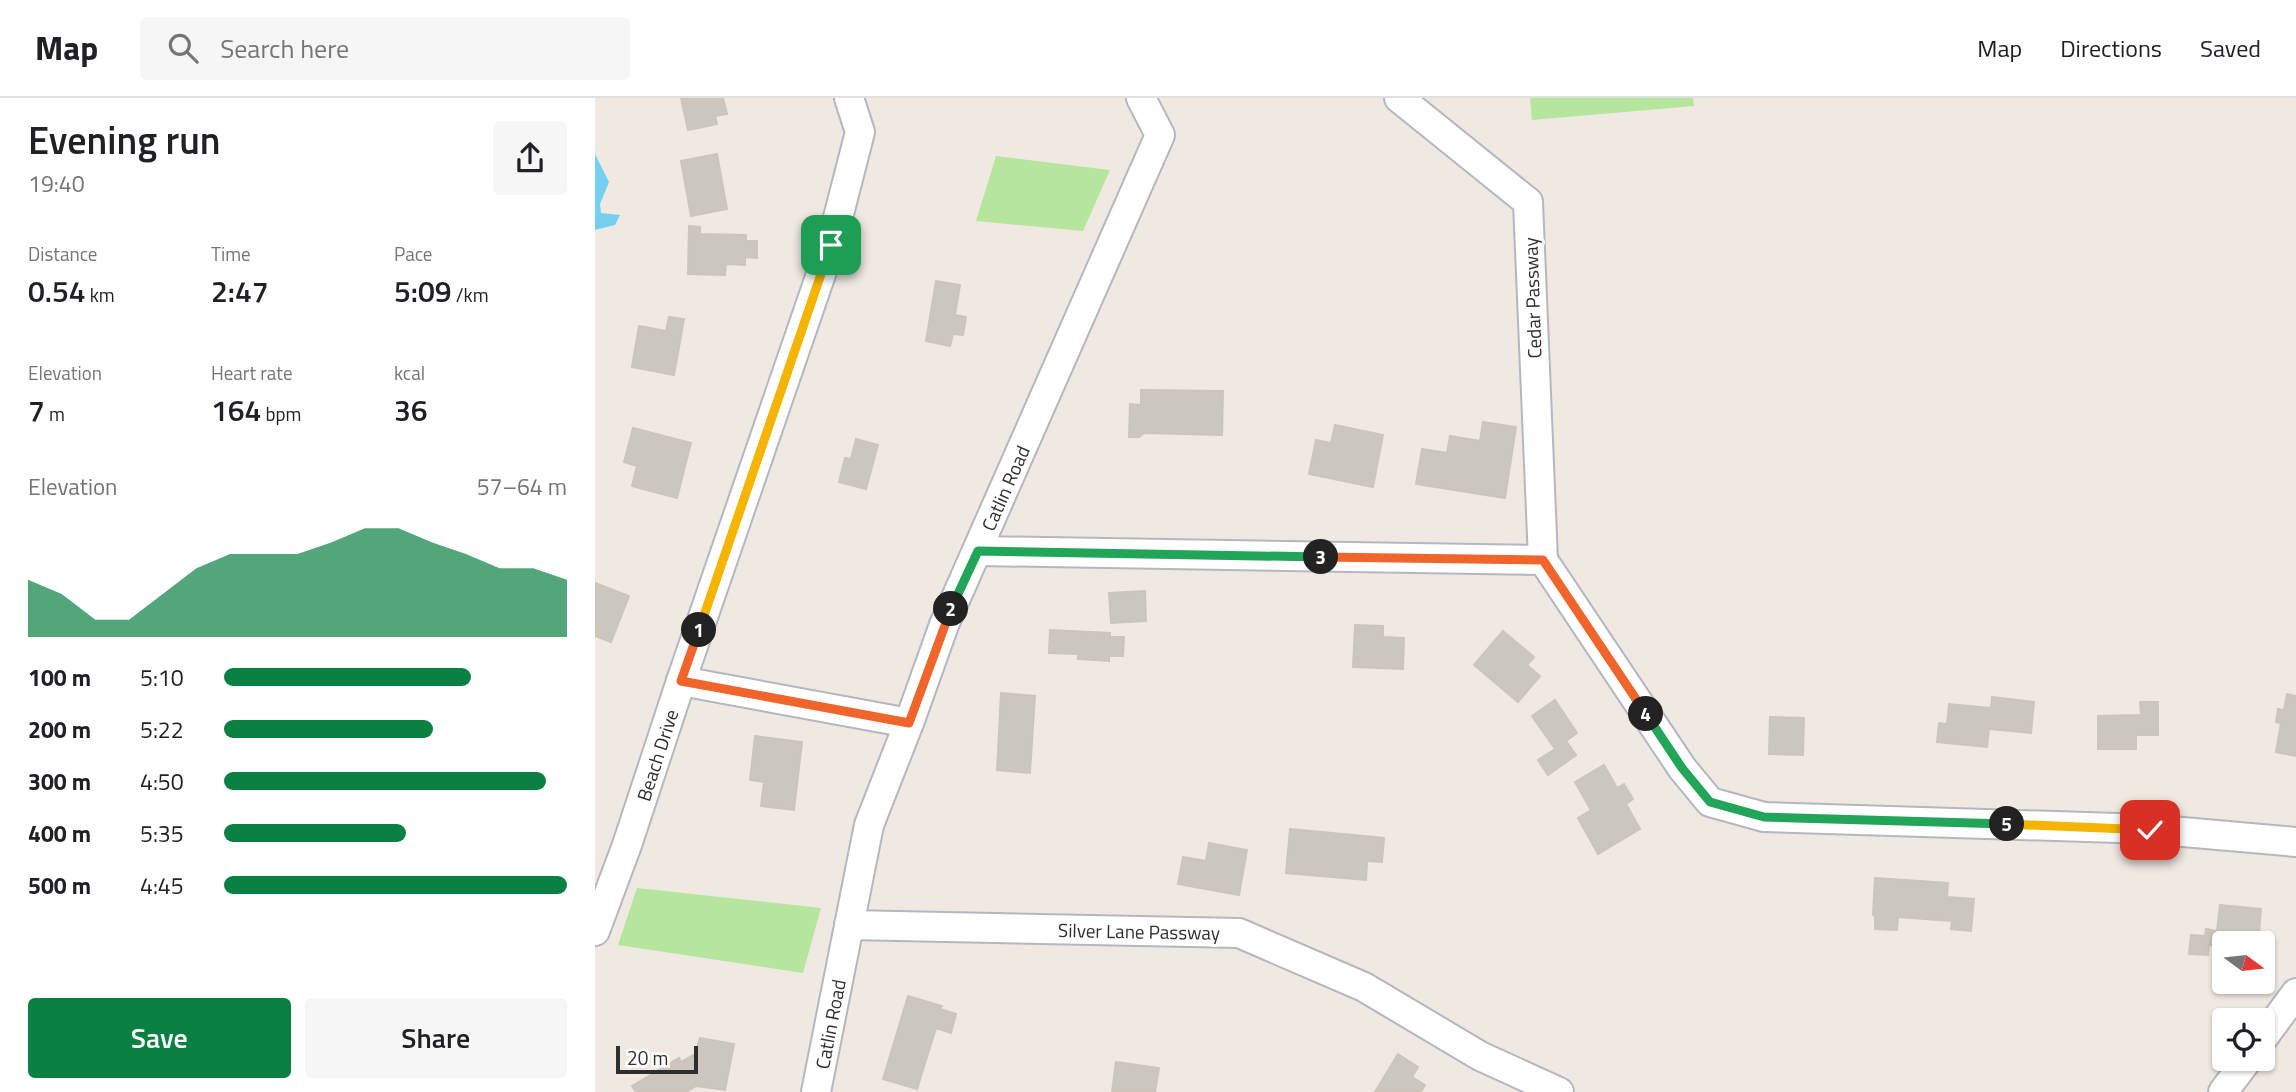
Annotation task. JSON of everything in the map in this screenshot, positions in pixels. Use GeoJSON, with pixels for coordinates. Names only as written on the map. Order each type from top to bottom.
{"type":"FeatureCollection","features":[{"type":"Feature","properties":{"kind":"street","name":"Beach Drive"},"geometry":{"type":"LineString","coordinates":[[595,931],[627,845],[831,245],[860,132],[849,98]]}},
{"type":"Feature","properties":{"kind":"street","name":"Catlin Road"},"geometry":{"type":"LineString","coordinates":[[817,1092],[869,825],[944,625],[1160,135],[1142,98]]}},
{"type":"Feature","properties":{"kind":"street","name":"Cedar Passway"},"geometry":{"type":"LineString","coordinates":[[1399,98],[1528,202],[1543,560]]}},
{"type":"Feature","properties":{"kind":"street"},"geometry":{"type":"LineString","coordinates":[[978,551],[1543,560],[1682,768],[1710,802],[1764,817],[2150,830],[2296,842]]}},
{"type":"Feature","properties":{"kind":"street"},"geometry":{"type":"LineString","coordinates":[[681,681],[909,723]]}},
{"type":"Feature","properties":{"kind":"street","name":"Silver Lane Passway"},"geometry":{"type":"LineString","coordinates":[[849,925],[1239,933],[1364,987],[1480,1056],[1559,1092]]}},
{"type":"Feature","properties":{"kind":"street"},"geometry":{"type":"LineString","coordinates":[[2275,1022],[2296,993]]}},
{"type":"Feature","properties":{"kind":"street"},"geometry":{"type":"LineString","coordinates":[[2223,1092],[2239,1071]]}},
{"type":"Feature","properties":{"kind":"green space"},"geometry":{"type":"Polygon","coordinates":[[[1530,98],[1693,98],[1694,106],[1532,120],[1530,98]]]}},
{"type":"Feature","properties":{"kind":"green space"},"geometry":{"type":"Polygon","coordinates":[[[996,156],[1110,170],[1083,231],[976,221],[996,156]]]}},
{"type":"Feature","properties":{"kind":"green space"},"geometry":{"type":"Polygon","coordinates":[[[637,888],[821,908],[803,973],[618,945],[637,888]]]}},
{"type":"Feature","properties":{"kind":"water"},"geometry":{"type":"Polygon","coordinates":[[[595,154],[609,182],[600,204],[601,213],[620,215],[615,225],[595,230],[595,154]]]}},
{"type":"Feature","properties":{"kind":"building"},"geometry":{"type":"Polygon","coordinates":[[[681,98],[723,98],[727,114],[715,116],[717,124],[688,130],[681,98]]]}},
{"type":"Feature","properties":{"kind":"building"},"geometry":{"type":"Polygon","coordinates":[[[717,154],[727,209],[691,216],[681,161],[717,154]]]}},
{"type":"Feature","properties":{"kind":"building"},"geometry":{"type":"Polygon","coordinates":[[[689,226],[700,227],[700,234],[746,235],[746,241],[757,241],[757,258],[745,257],[745,265],[726,264],[725,275],[688,274],[689,226]]]}},
{"type":"Feature","properties":{"kind":"building"},"geometry":{"type":"Polygon","coordinates":[[[936,281],[960,285],[955,315],[966,317],[963,335],[953,334],[950,346],[926,341],[936,281]]]}},
{"type":"Feature","properties":{"kind":"building"},"geometry":{"type":"Polygon","coordinates":[[[669,317],[684,319],[674,375],[632,367],[639,326],[666,331],[669,317]]]}},
{"type":"Feature","properties":{"kind":"building"},"geometry":{"type":"Polygon","coordinates":[[[1141,390],[1223,391],[1222,435],[1144,433],[1139,437],[1129,437],[1130,404],[1141,405],[1141,390]]]}},
{"type":"Feature","properties":{"kind":"building"},"geometry":{"type":"Polygon","coordinates":[[[1483,422],[1516,427],[1505,498],[1416,484],[1422,449],[1447,453],[1450,436],[1480,441],[1483,422]]]}},
{"type":"Feature","properties":{"kind":"building"},"geometry":{"type":"Polygon","coordinates":[[[1335,425],[1383,435],[1373,487],[1309,474],[1316,440],[1331,443],[1335,425]]]}},
{"type":"Feature","properties":{"kind":"building"},"geometry":{"type":"Polygon","coordinates":[[[633,428],[691,443],[677,498],[632,486],[637,466],[624,462],[633,428]]]}},
{"type":"Feature","properties":{"kind":"building"},"geometry":{"type":"Polygon","coordinates":[[[856,439],[878,445],[866,489],[839,482],[845,458],[851,459],[856,439]]]}},
{"type":"Feature","properties":{"kind":"building"},"geometry":{"type":"Polygon","coordinates":[[[595,583],[629,596],[611,642],[595,636],[595,583]]]}},
{"type":"Feature","properties":{"kind":"building"},"geometry":{"type":"Polygon","coordinates":[[[1145,591],[1146,621],[1111,623],[1109,593],[1145,591]]]}},
{"type":"Feature","properties":{"kind":"building"},"geometry":{"type":"Polygon","coordinates":[[[1355,625],[1383,626],[1383,637],[1404,638],[1403,669],[1353,667],[1355,625]]]}},
{"type":"Feature","properties":{"kind":"building"},"geometry":{"type":"Polygon","coordinates":[[[1050,630],[1110,633],[1110,637],[1124,637],[1123,656],[1109,656],[1109,661],[1078,659],[1078,654],[1049,653],[1050,630]]]}},
{"type":"Feature","properties":{"kind":"building"},"geometry":{"type":"Polygon","coordinates":[[[1503,631],[1534,657],[1527,665],[1540,676],[1518,702],[1474,665],[1503,631]]]}},
{"type":"Feature","properties":{"kind":"building"},"geometry":{"type":"Polygon","coordinates":[[[1001,693],[1035,696],[1030,773],[997,770],[1001,693]]]}},
{"type":"Feature","properties":{"kind":"building"},"geometry":{"type":"Polygon","coordinates":[[[2287,694],[2296,696],[2296,756],[2276,752],[2281,723],[2276,722],[2278,709],[2284,710],[2287,694]]]}},
{"type":"Feature","properties":{"kind":"building"},"geometry":{"type":"Polygon","coordinates":[[[1992,697],[2034,702],[2031,733],[1989,729],[1987,747],[1937,742],[1939,723],[1947,724],[1949,704],[1991,708],[1992,697]]]}},
{"type":"Feature","properties":{"kind":"building"},"geometry":{"type":"Polygon","coordinates":[[[1555,700],[1577,733],[1566,741],[1576,755],[1548,775],[1538,760],[1555,749],[1532,716],[1555,700]]]}},
{"type":"Feature","properties":{"kind":"building"},"geometry":{"type":"Polygon","coordinates":[[[2140,702],[2158,702],[2158,735],[2136,735],[2136,749],[2098,749],[2098,716],[2141,715],[2140,702]]]}},
{"type":"Feature","properties":{"kind":"building"},"geometry":{"type":"Polygon","coordinates":[[[1770,717],[1804,718],[1803,755],[1769,754],[1770,717]]]}},
{"type":"Feature","properties":{"kind":"building"},"geometry":{"type":"Polygon","coordinates":[[[755,736],[802,742],[794,810],[761,806],[764,782],[750,780],[755,736]]]}},
{"type":"Feature","properties":{"kind":"building"},"geometry":{"type":"Polygon","coordinates":[[[1604,765],[1617,788],[1624,784],[1633,799],[1626,804],[1640,829],[1598,854],[1578,818],[1591,810],[1575,782],[1604,765]]]}},
{"type":"Feature","properties":{"kind":"building"},"geometry":{"type":"Polygon","coordinates":[[[1290,829],[1384,838],[1382,862],[1367,861],[1366,880],[1286,873],[1290,829]]]}},
{"type":"Feature","properties":{"kind":"building"},"geometry":{"type":"Polygon","coordinates":[[[1209,843],[1247,850],[1239,895],[1178,884],[1183,857],[1206,861],[1209,843]]]}},
{"type":"Feature","properties":{"kind":"building"},"geometry":{"type":"Polygon","coordinates":[[[1875,878],[1948,883],[1947,897],[1974,899],[1971,931],[1951,929],[1952,921],[1898,917],[1897,930],[1875,929],[1875,878]]]}},
{"type":"Feature","properties":{"kind":"building"},"geometry":{"type":"Polygon","coordinates":[[[2220,905],[2261,909],[2259,931],[2217,931],[2220,905]]]}},
{"type":"Feature","properties":{"kind":"building"},"geometry":{"type":"Polygon","coordinates":[[[2206,929],[2217,931],[2212,931],[2212,945],[2209,945],[2208,955],[2189,954],[2191,935],[2205,936],[2206,929]]]}},
{"type":"Feature","properties":{"kind":"building"},"geometry":{"type":"Polygon","coordinates":[[[908,996],[942,1006],[940,1009],[956,1014],[951,1033],[936,1028],[917,1089],[883,1079],[908,996]]]}},
{"type":"Feature","properties":{"kind":"building"},"geometry":{"type":"Polygon","coordinates":[[[700,1038],[734,1044],[725,1090],[696,1086],[686,1092],[636,1092],[632,1086],[679,1058],[681,1062],[695,1054],[700,1038]]]}},
{"type":"Feature","properties":{"kind":"building"},"geometry":{"type":"Polygon","coordinates":[[[1398,1054],[1418,1067],[1412,1077],[1425,1085],[1421,1092],[1375,1092],[1398,1054]]]}},
{"type":"Feature","properties":{"kind":"building"},"geometry":{"type":"Polygon","coordinates":[[[1116,1062],[1159,1068],[1155,1092],[1112,1092],[1116,1062]]]}},
{"type":"Feature","properties":{"kind":"route"},"geometry":{"type":"LineString","coordinates":[[831,245],[681,681],[909,723],[944,625],[978,551],[1543,560],[1682,768],[1710,802],[1764,817],[2150,830]]}}]}
